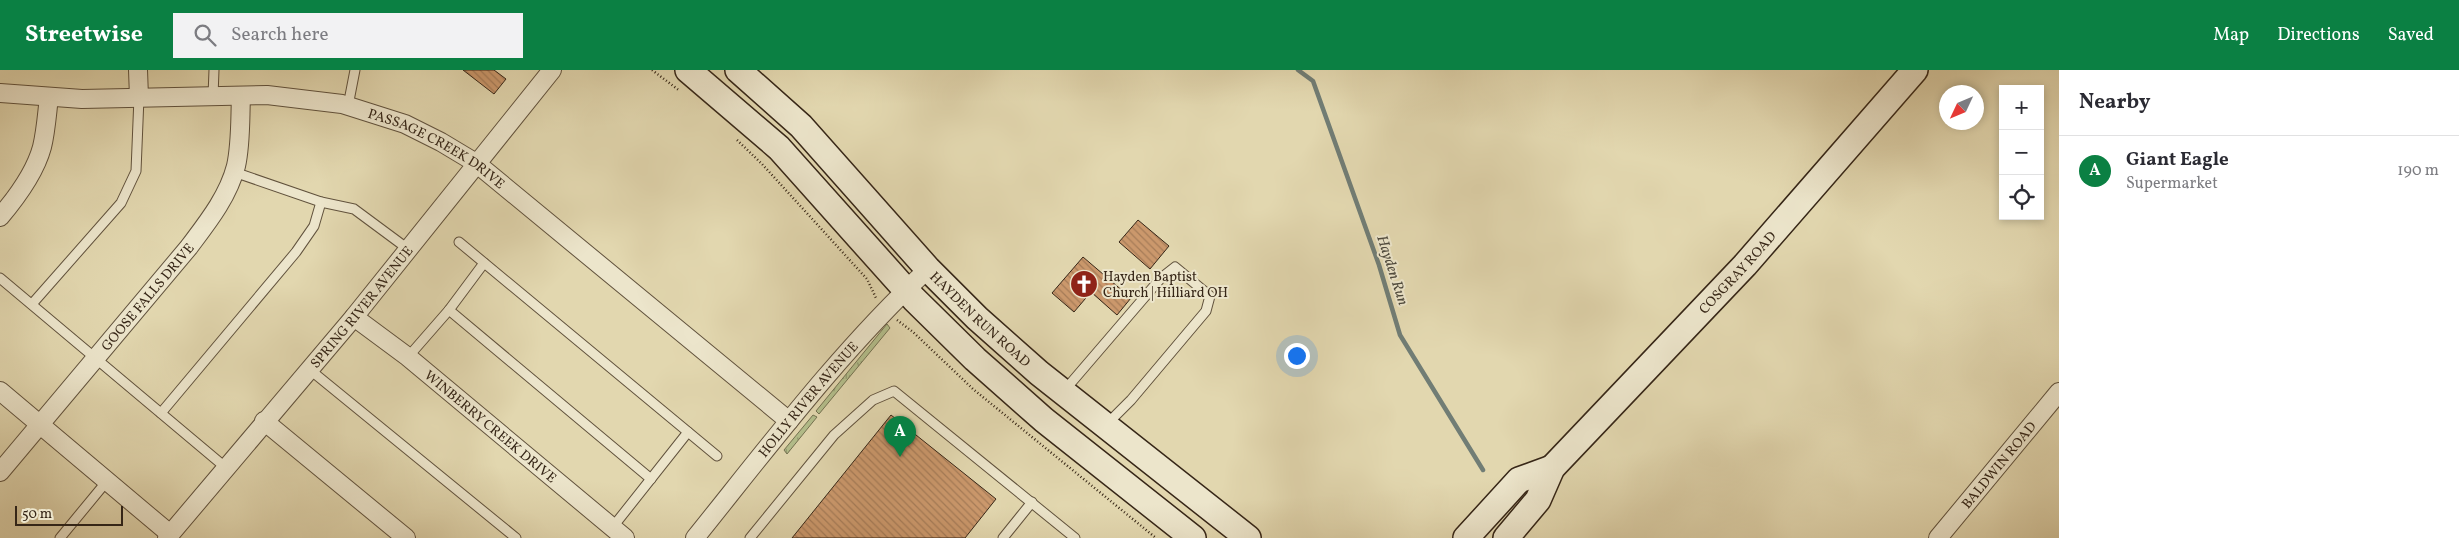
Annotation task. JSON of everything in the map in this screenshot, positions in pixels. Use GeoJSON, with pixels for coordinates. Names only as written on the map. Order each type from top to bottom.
{"type":"FeatureCollection","features":[{"type":"Feature","properties":{"kind":"main road","name":"HAYDEN RUN ROAD"},"geometry":{"type":"LineString","coordinates":[[738,70],[801,126],[928,269],[977,318],[1063,392],[1248,538]]}},
{"type":"Feature","properties":{"kind":"main road","name":"COSGRAY ROAD"},"geometry":{"type":"LineString","coordinates":[[1506,538],[1538,500],[1552,468],[1745,264],[1916,70]]}},
{"type":"Feature","properties":{"kind":"main road"},"geometry":{"type":"LineString","coordinates":[[685,81],[779,148],[906,290],[975,359],[1044,420],[1193,538]]}},
{"type":"Feature","properties":{"kind":"main road","name":"COSGRAY ROAD"},"geometry":{"type":"LineString","coordinates":[[1466,538],[1519,480],[1552,468]]}},
{"type":"Feature","properties":{"kind":"street"},"geometry":{"type":"LineString","coordinates":[[138,70],[139,98]]}},
{"type":"Feature","properties":{"kind":"street","name":"SPRING RIVER AVENUE"},"geometry":{"type":"LineString","coordinates":[[168,536],[354,317],[552,70]]}},
{"type":"Feature","properties":{"kind":"street","name":"PASSAGE CREEK DRIVE"},"geometry":{"type":"LineString","coordinates":[[0,93],[82,99],[160,99],[266,95],[348,106],[405,124],[441,142],[476,163],[789,421]]}},
{"type":"Feature","properties":{"kind":"street"},"geometry":{"type":"LineString","coordinates":[[0,217],[16,198],[33,169],[42,147],[49,96]]}},
{"type":"Feature","properties":{"kind":"street","name":"GOOSE FALLS DRIVE"},"geometry":{"type":"LineString","coordinates":[[0,472],[97,358],[211,218],[225,194],[234,172],[240,136],[241,96]]}},
{"type":"Feature","properties":{"kind":"street","name":"HOLLY RIVER AVENUE"},"geometry":{"type":"LineString","coordinates":[[695,538],[789,421],[886,308],[928,269]]}},
{"type":"Feature","properties":{"kind":"street","name":"WINBERRY CREEK DRIVE"},"geometry":{"type":"LineString","coordinates":[[354,317],[408,357],[618,533]]}},
{"type":"Feature","properties":{"kind":"street"},"geometry":{"type":"LineString","coordinates":[[0,392],[107,481],[168,536]]}},
{"type":"Feature","properties":{"kind":"street","name":"BALDWIN ROAD"},"geometry":{"type":"LineString","coordinates":[[1938,538],[2059,392]]}},
{"type":"Feature","properties":{"kind":"street"},"geometry":{"type":"LineString","coordinates":[[264,421],[406,538]]}},
{"type":"Feature","properties":{"kind":"lane"},"geometry":{"type":"LineString","coordinates":[[213,96],[214,70]]}},
{"type":"Feature","properties":{"kind":"lane"},"geometry":{"type":"LineString","coordinates":[[348,106],[355,70]]}},
{"type":"Feature","properties":{"kind":"lane"},"geometry":{"type":"LineString","coordinates":[[32,304],[121,203],[132,184],[136,171],[139,98]]}},
{"type":"Feature","properties":{"kind":"lane"},"geometry":{"type":"LineString","coordinates":[[234,172],[322,202],[354,209],[408,249]]}},
{"type":"Feature","properties":{"kind":"lane"},"geometry":{"type":"LineString","coordinates":[[161,413],[296,252],[314,226],[322,202]]}},
{"type":"Feature","properties":{"kind":"lane"},"geometry":{"type":"LineString","coordinates":[[459,242],[717,456]]}},
{"type":"Feature","properties":{"kind":"lane"},"geometry":{"type":"LineString","coordinates":[[408,357],[449,310],[484,263]]}},
{"type":"Feature","properties":{"kind":"lane"},"geometry":{"type":"LineString","coordinates":[[1063,392],[1161,278],[1174,267],[1210,296],[1206,312],[1131,400],[1106,425]]}},
{"type":"Feature","properties":{"kind":"lane"},"geometry":{"type":"LineString","coordinates":[[0,278],[225,467]]}},
{"type":"Feature","properties":{"kind":"lane"},"geometry":{"type":"LineString","coordinates":[[449,310],[651,479]]}},
{"type":"Feature","properties":{"kind":"lane"},"geometry":{"type":"LineString","coordinates":[[308,369],[516,538]]}},
{"type":"Feature","properties":{"kind":"lane"},"geometry":{"type":"LineString","coordinates":[[750,538],[834,435],[873,400],[894,391],[1075,538]]}},
{"type":"Feature","properties":{"kind":"lane"},"geometry":{"type":"LineString","coordinates":[[618,533],[651,479],[688,432]]}},
{"type":"Feature","properties":{"kind":"lane"},"geometry":{"type":"LineString","coordinates":[[60,538],[107,481]]}},
{"type":"Feature","properties":{"kind":"lane"},"geometry":{"type":"LineString","coordinates":[[1003,538],[1032,502]]}},
{"type":"Feature","properties":{"kind":"path"},"geometry":{"type":"LineString","coordinates":[[652,70],[685,81]]}},
{"type":"Feature","properties":{"kind":"path"},"geometry":{"type":"LineString","coordinates":[[734,137],[762,164],[867,279],[877,299]]}},
{"type":"Feature","properties":{"kind":"green space"},"geometry":{"type":"Polygon","coordinates":[[[887,324],[890,328],[819,414],[816,411],[887,324]]]}},
{"type":"Feature","properties":{"kind":"green space"},"geometry":{"type":"Polygon","coordinates":[[[813,415],[817,417],[787,454],[784,450],[813,415]]]}},
{"type":"Feature","properties":{"kind":"building"},"geometry":{"type":"Polygon","coordinates":[[[463,70],[494,70],[506,79],[494,94],[463,70]]]}},
{"type":"Feature","properties":{"kind":"building"},"geometry":{"type":"Polygon","coordinates":[[[1138,220],[1169,246],[1150,269],[1119,242],[1138,220]]]}},
{"type":"Feature","properties":{"kind":"building"},"geometry":{"type":"Polygon","coordinates":[[[1083,257],[1131,298],[1117,315],[1091,292],[1074,312],[1052,293],[1083,257]]]}},
{"type":"Feature","properties":{"kind":"building"},"geometry":{"type":"Polygon","coordinates":[[[891,415],[996,499],[965,538],[792,538],[891,415]]]}},
{"type":"Feature","properties":{"kind":"waterway","name":"Hayden Run"},"geometry":{"type":"LineString","coordinates":[[1298,70],[1313,81],[1379,265],[1400,335],[1483,470]]}},
{"type":"Feature","properties":{"kind":"place","name":"Hayden Baptist Church | Hilliard OH"},"geometry":{"type":"Point","coordinates":[1084,284]}},
{"type":"Feature","properties":{"kind":"place","name":"Giant Eagle"},"geometry":{"type":"Point","coordinates":[900,457]}}]}
